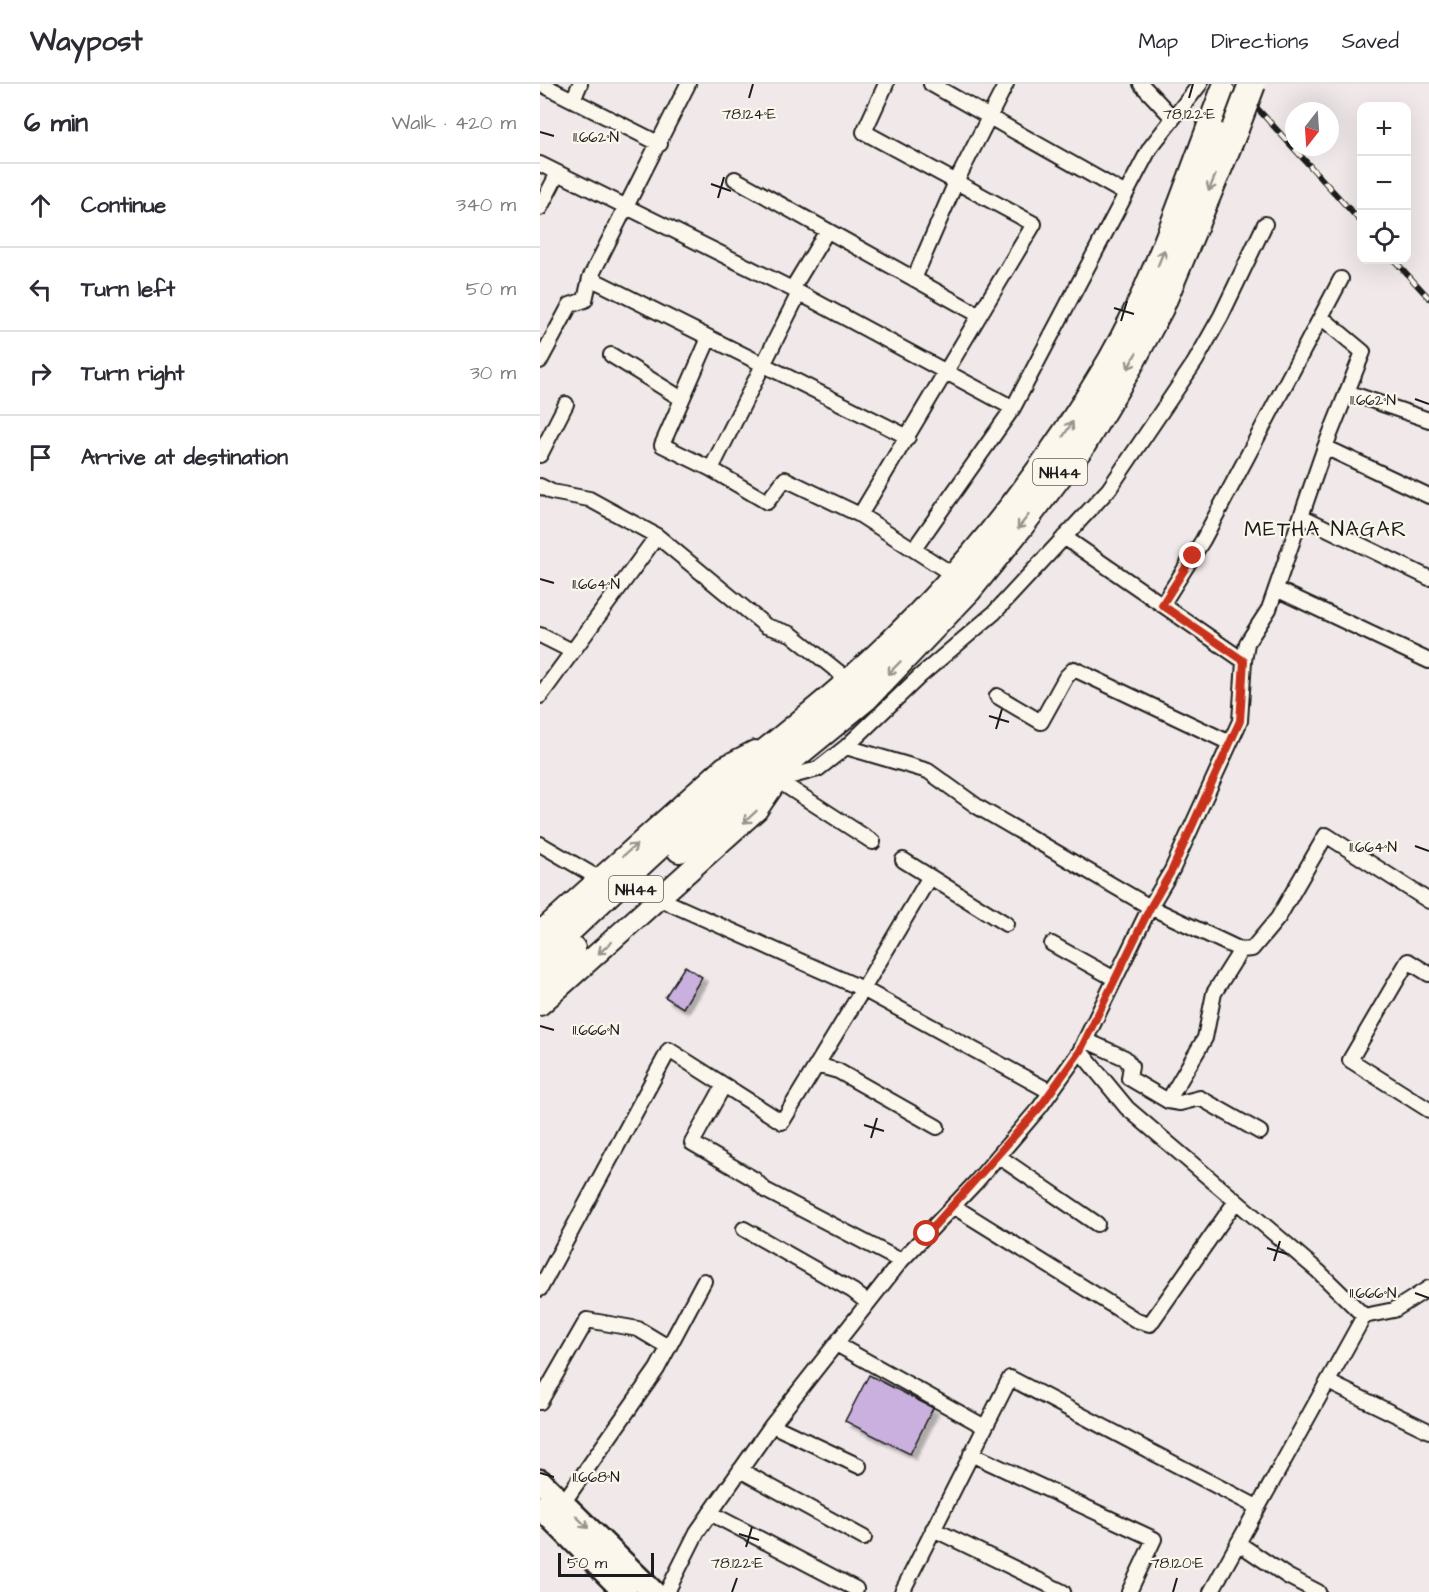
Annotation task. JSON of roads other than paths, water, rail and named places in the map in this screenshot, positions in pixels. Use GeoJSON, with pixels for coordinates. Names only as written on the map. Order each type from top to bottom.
{"type":"FeatureCollection","features":[{"type":"Feature","properties":{"kind":"highway","name":"NH44"},"geometry":{"type":"LineString","coordinates":[[792,743],[865,698],[968,590],[1082,445],[1160,308],[1224,123],[1227,84]]}},
{"type":"Feature","properties":{"kind":"highway","name":"NH44"},"geometry":{"type":"LineString","coordinates":[[540,957],[792,743],[955,576],[1026,489],[1065,435],[1111,361],[1143,301],[1224,123],[1252,84]]}},
{"type":"Feature","properties":{"kind":"highway","name":"NH44"},"geometry":{"type":"LineString","coordinates":[[540,980],[685,844],[730,795]]}},
{"type":"Feature","properties":{"kind":"main road"},"geometry":{"type":"LineString","coordinates":[[540,1481],[563,1503],[640,1590]]}},
{"type":"Feature","properties":{"kind":"main road"},"geometry":{"type":"LineString","coordinates":[[540,1507],[640,1590]]}},
{"type":"Feature","properties":{"kind":"street"},"geometry":{"type":"LineString","coordinates":[[541,84],[660,144]]}},
{"type":"Feature","properties":{"kind":"street"},"geometry":{"type":"LineString","coordinates":[[573,100],[580,84]]}},
{"type":"Feature","properties":{"kind":"street"},"geometry":{"type":"LineString","coordinates":[[540,361],[570,305],[585,300],[590,278],[660,144],[688,84]]}},
{"type":"Feature","properties":{"kind":"street"},"geometry":{"type":"LineString","coordinates":[[860,515],[1034,224],[864,132],[886,84]]}},
{"type":"Feature","properties":{"kind":"street"},"geometry":{"type":"LineString","coordinates":[[931,84],[1124,193]]}},
{"type":"Feature","properties":{"kind":"street"},"geometry":{"type":"LineString","coordinates":[[914,279],[956,182],[1006,84]]}},
{"type":"Feature","properties":{"kind":"street"},"geometry":{"type":"LineString","coordinates":[[1141,84],[1173,118]]}},
{"type":"Feature","properties":{"kind":"street"},"geometry":{"type":"LineString","coordinates":[[914,549],[1013,408],[1149,148],[1200,84]]}},
{"type":"Feature","properties":{"kind":"street"},"geometry":{"type":"LineString","coordinates":[[540,164],[796,291],[1013,408]]}},
{"type":"Feature","properties":{"kind":"street"},"geometry":{"type":"LineString","coordinates":[[540,208],[558,173]]}},
{"type":"Feature","properties":{"kind":"street"},"geometry":{"type":"LineString","coordinates":[[735,180],[979,315]]}},
{"type":"Feature","properties":{"kind":"street"},"geometry":{"type":"LineString","coordinates":[[777,780],[818,769],[846,747],[994,613],[1109,489],[1195,362],[1221,316],[1264,224]]}},
{"type":"Feature","properties":{"kind":"street"},"geometry":{"type":"LineString","coordinates":[[711,469],[827,231]]}},
{"type":"Feature","properties":{"kind":"street"},"geometry":{"type":"LineString","coordinates":[[590,278],[908,437]]}},
{"type":"Feature","properties":{"kind":"street"},"geometry":{"type":"LineString","coordinates":[[1162,605],[1203,540],[1341,279]]}},
{"type":"Feature","properties":{"kind":"street"},"geometry":{"type":"LineString","coordinates":[[667,1592],[697,1532],[772,1425],[901,1261],[998,1156],[1051,1092],[1082,1046],[1150,908],[1172,870],[1240,721],[1247,643],[1269,609],[1324,447],[1364,352],[1321,317]]}},
{"type":"Feature","properties":{"kind":"street"},"geometry":{"type":"LineString","coordinates":[[709,338],[663,446],[711,469],[767,502],[785,479],[860,515],[955,576]]}},
{"type":"Feature","properties":{"kind":"street"},"geometry":{"type":"LineString","coordinates":[[611,355],[682,399]]}},
{"type":"Feature","properties":{"kind":"street"},"geometry":{"type":"LineString","coordinates":[[1347,392],[1429,420]]}},
{"type":"Feature","properties":{"kind":"street"},"geometry":{"type":"LineString","coordinates":[[540,455],[566,404]]}},
{"type":"Feature","properties":{"kind":"street"},"geometry":{"type":"LineString","coordinates":[[1324,447],[1429,496]]}},
{"type":"Feature","properties":{"kind":"street"},"geometry":{"type":"LineString","coordinates":[[540,486],[552,492],[589,499],[657,536],[766,626],[791,634],[851,682]]}},
{"type":"Feature","properties":{"kind":"street"},"geometry":{"type":"LineString","coordinates":[[1301,516],[1429,578]]}},
{"type":"Feature","properties":{"kind":"street"},"geometry":{"type":"LineString","coordinates":[[540,696],[657,536]]}},
{"type":"Feature","properties":{"kind":"street"},"geometry":{"type":"LineString","coordinates":[[1064,537],[1244,661]]}},
{"type":"Feature","properties":{"kind":"street"},"geometry":{"type":"LineString","coordinates":[[1276,589],[1429,661]]}},
{"type":"Feature","properties":{"kind":"street"},"geometry":{"type":"LineString","coordinates":[[540,635],[572,651]]}},
{"type":"Feature","properties":{"kind":"street"},"geometry":{"type":"LineString","coordinates":[[997,696],[1041,722],[1066,677],[1074,669],[1230,743]]}},
{"type":"Feature","properties":{"kind":"street"},"geometry":{"type":"LineString","coordinates":[[540,1005],[757,810],[777,780],[792,743]]}},
{"type":"Feature","properties":{"kind":"street"},"geometry":{"type":"LineString","coordinates":[[540,932],[724,767],[792,743]]}},
{"type":"Feature","properties":{"kind":"street"},"geometry":{"type":"LineString","coordinates":[[846,747],[928,771],[978,807],[1150,908],[1241,950],[1252,949],[1278,918],[1326,835],[1429,902]]}},
{"type":"Feature","properties":{"kind":"street"},"geometry":{"type":"LineString","coordinates":[[777,780],[873,842]]}},
{"type":"Feature","properties":{"kind":"street"},"geometry":{"type":"LineString","coordinates":[[540,844],[598,878]]}},
{"type":"Feature","properties":{"kind":"street"},"geometry":{"type":"LineString","coordinates":[[903,860],[928,878],[1006,924]]}},
{"type":"Feature","properties":{"kind":"street"},"geometry":{"type":"LineString","coordinates":[[540,1289],[669,1050],[782,1122],[928,878]]}},
{"type":"Feature","properties":{"kind":"street"},"geometry":{"type":"LineString","coordinates":[[660,899],[863,990],[1051,1092]]}},
{"type":"Feature","properties":{"kind":"street"},"geometry":{"type":"LineString","coordinates":[[1052,944],[1115,979]]}},
{"type":"Feature","properties":{"kind":"street"},"geometry":{"type":"LineString","coordinates":[[1168,1101],[1205,1038],[1214,993],[1241,950]]}},
{"type":"Feature","properties":{"kind":"street"},"geometry":{"type":"LineString","coordinates":[[1429,974],[1408,961],[1350,1060],[1429,1110]]}},
{"type":"Feature","properties":{"kind":"street"},"geometry":{"type":"LineString","coordinates":[[1082,1046],[1125,1058],[1131,1066],[1129,1078],[1168,1101],[1180,1103],[1200,1098],[1260,1132]]}},
{"type":"Feature","properties":{"kind":"street"},"geometry":{"type":"LineString","coordinates":[[1082,1046],[1127,1108],[1318,1271],[1364,1316]]}},
{"type":"Feature","properties":{"kind":"street"},"geometry":{"type":"LineString","coordinates":[[817,1065],[838,1071],[937,1127]]}},
{"type":"Feature","properties":{"kind":"street"},"geometry":{"type":"LineString","coordinates":[[724,1085],[692,1143],[754,1179],[765,1190],[901,1261]]}},
{"type":"Feature","properties":{"kind":"street"},"geometry":{"type":"LineString","coordinates":[[998,1156],[1097,1224]]}},
{"type":"Feature","properties":{"kind":"street"},"geometry":{"type":"LineString","coordinates":[[953,1206],[1136,1320],[1150,1324],[1236,1201]]}},
{"type":"Feature","properties":{"kind":"street"},"geometry":{"type":"LineString","coordinates":[[744,1229],[853,1291],[868,1303]]}},
{"type":"Feature","properties":{"kind":"street"},"geometry":{"type":"LineString","coordinates":[[563,1503],[657,1369],[704,1281]]}},
{"type":"Feature","properties":{"kind":"street"},"geometry":{"type":"LineString","coordinates":[[1364,1316],[1394,1310],[1429,1288]]}},
{"type":"Feature","properties":{"kind":"street"},"geometry":{"type":"LineString","coordinates":[[1211,1592],[1364,1316]]}},
{"type":"Feature","properties":{"kind":"street"},"geometry":{"type":"LineString","coordinates":[[540,1402],[587,1320],[638,1329],[668,1347]]}},
{"type":"Feature","properties":{"kind":"street"},"geometry":{"type":"LineString","coordinates":[[836,1344],[985,1427]]}},
{"type":"Feature","properties":{"kind":"street"},"geometry":{"type":"LineString","coordinates":[[902,1592],[1010,1378],[1257,1507]]}},
{"type":"Feature","properties":{"kind":"street"},"geometry":{"type":"LineString","coordinates":[[1328,1382],[1429,1431]]}},
{"type":"Feature","properties":{"kind":"street"},"geometry":{"type":"LineString","coordinates":[[772,1425],[859,1466]]}},
{"type":"Feature","properties":{"kind":"street"},"geometry":{"type":"LineString","coordinates":[[971,1454],[1154,1539],[1130,1592]]}},
{"type":"Feature","properties":{"kind":"street"},"geometry":{"type":"LineString","coordinates":[[740,1470],[864,1538]]}},
{"type":"Feature","properties":{"kind":"street"},"geometry":{"type":"LineString","coordinates":[[710,1513],[856,1589]]}},
{"type":"Feature","properties":{"kind":"street"},"geometry":{"type":"LineString","coordinates":[[933,1529],[1063,1592]]}},
{"type":"Feature","properties":{"kind":"street"},"geometry":{"type":"LineString","coordinates":[[1238,1543],[1287,1576],[1318,1592]]}},
{"type":"Feature","properties":{"kind":"railway"},"geometry":{"type":"LineString","coordinates":[[1235,84],[1357,218]]}},
{"type":"Feature","properties":{"kind":"railway"},"geometry":{"type":"LineString","coordinates":[[1398,264],[1429,298]]}},
{"type":"Feature","properties":{"kind":"district","name":"METHA NAGAR"},"geometry":{"type":"Point","coordinates":[1326,529]}}]}
